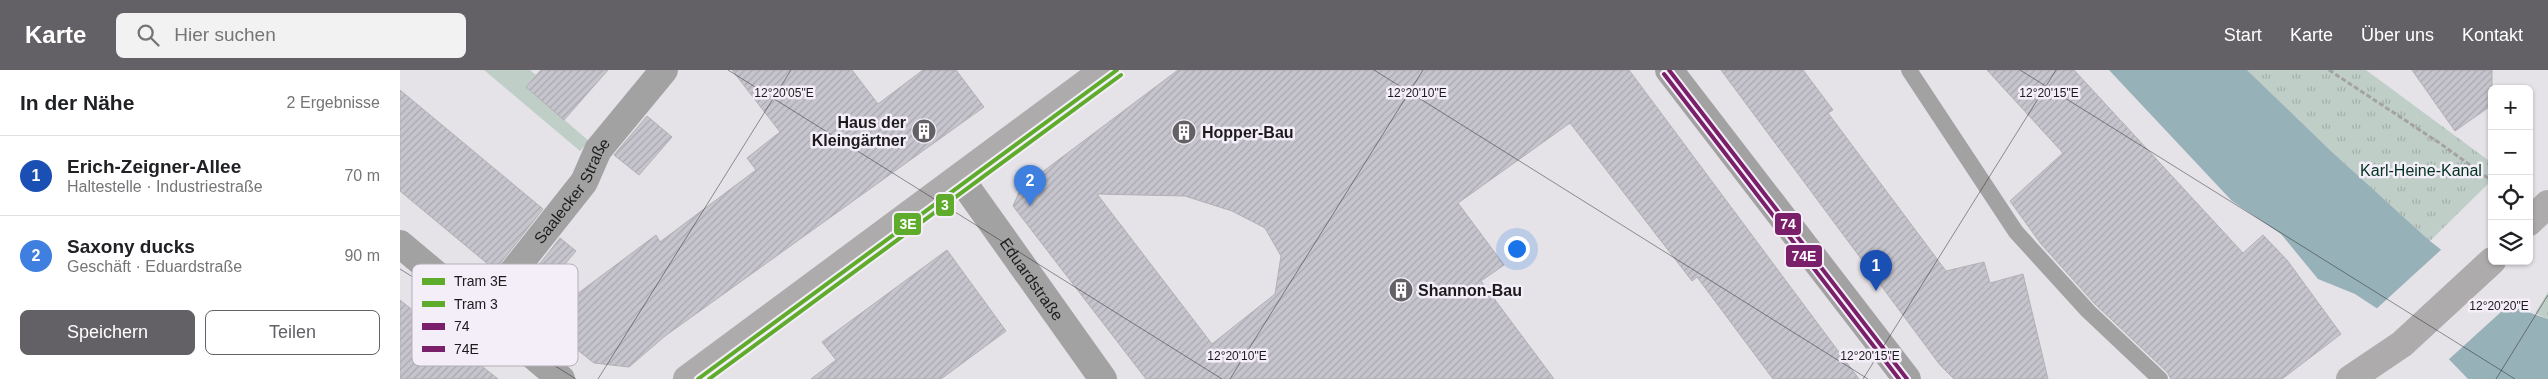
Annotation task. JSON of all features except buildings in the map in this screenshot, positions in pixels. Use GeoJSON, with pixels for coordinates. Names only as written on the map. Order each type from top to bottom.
{"type":"FeatureCollection","features":[{"type":"Feature","properties":{"kind":"main road"},"geometry":{"type":"LineString","coordinates":[[700,375],[1104,70]]}},
{"type":"Feature","properties":{"kind":"main road"},"geometry":{"type":"LineString","coordinates":[[2531,220],[2548,204]]}},
{"type":"Feature","properties":{"kind":"main road"},"geometry":{"type":"LineString","coordinates":[[2350,379],[2402,344],[2488,265]]}},
{"type":"Feature","properties":{"kind":"street","name":"Saalecker Straße"},"geometry":{"type":"LineString","coordinates":[[518,264],[584,182],[598,150],[664,70]]}},
{"type":"Feature","properties":{"kind":"street"},"geometry":{"type":"LineString","coordinates":[[1669,70],[1907,379]]}},
{"type":"Feature","properties":{"kind":"street","name":"Eduardstraße"},"geometry":{"type":"LineString","coordinates":[[960,178],[1103,379]]}},
{"type":"Feature","properties":{"kind":"street"},"geometry":{"type":"LineString","coordinates":[[400,244],[424,264]]}},
{"type":"Feature","properties":{"kind":"street"},"geometry":{"type":"LineString","coordinates":[[545,366],[561,379]]}},
{"type":"Feature","properties":{"kind":"lane"},"geometry":{"type":"LineString","coordinates":[[1909,70],[2016,232],[2088,311],[2160,379]]}},
{"type":"Feature","properties":{"kind":"path"},"geometry":{"type":"LineString","coordinates":[[2329,70],[2441,144],[2488,178]]}},
{"type":"Feature","properties":{"kind":"green space"},"geometry":{"type":"Polygon","coordinates":[[[484,70],[530,70],[536,75],[526,87],[589,141],[580,151],[484,70]]]}},
{"type":"Feature","properties":{"kind":"green space","name":"Karl-Heine-Kanal"},"geometry":{"type":"Polygon","coordinates":[[[2247,70],[2366,70],[2488,160],[2488,184],[2430,241],[2331,151],[2247,70]]]}},
{"type":"Feature","properties":{"kind":"green space"},"geometry":{"type":"Polygon","coordinates":[[[2548,292],[2548,319],[2535,313],[2548,292]]]}},
{"type":"Feature","properties":{"kind":"water"},"geometry":{"type":"Polygon","coordinates":[[[2109,70],[2247,70],[2331,151],[2430,241],[2514,307],[2548,319],[2548,379],[2468,379],[2440,350],[2355,294],[2318,279],[2281,234],[2232,201],[2109,70]]]}},
{"type":"Feature","properties":{"kind":"pier"},"geometry":{"type":"Polygon","coordinates":[[[2443,248],[2512,302],[2447,361],[2438,352],[2374,311],[2443,248]]]}},
{"type":"Feature","properties":{"kind":"tram line","name":"3E"},"geometry":{"type":"LineString","coordinates":[[698,379],[1117,70]]}},
{"type":"Feature","properties":{"kind":"tram line","name":"3"},"geometry":{"type":"LineString","coordinates":[[709,379],[1121,75]]}},
{"type":"Feature","properties":{"kind":"transit line","name":"74"},"geometry":{"type":"LineString","coordinates":[[1669,70],[1907,379]]}},
{"type":"Feature","properties":{"kind":"transit line","name":"74E"},"geometry":{"type":"LineString","coordinates":[[1664,74],[1899,379]]}},
{"type":"Feature","properties":{"kind":"place","name":"Haus der Kleingärtner"},"geometry":{"type":"Point","coordinates":[924,131]}},
{"type":"Feature","properties":{"kind":"place","name":"Hopper-Bau"},"geometry":{"type":"Point","coordinates":[1184,132]}},
{"type":"Feature","properties":{"kind":"place","name":"Saxony ducks"},"geometry":{"type":"Point","coordinates":[1030,206]}},
{"type":"Feature","properties":{"kind":"place","name":"Shannon-Bau"},"geometry":{"type":"Point","coordinates":[1401,290]}},
{"type":"Feature","properties":{"kind":"place","name":"Erich-Zeigner-Allee"},"geometry":{"type":"Point","coordinates":[1876,291]}}]}
